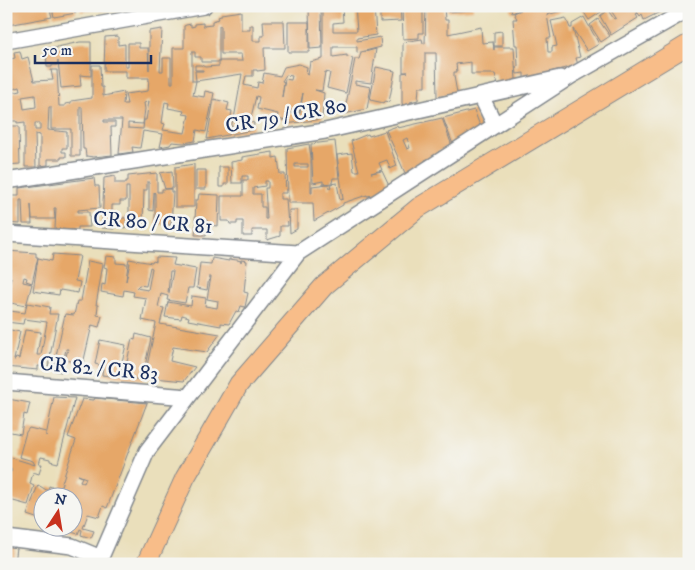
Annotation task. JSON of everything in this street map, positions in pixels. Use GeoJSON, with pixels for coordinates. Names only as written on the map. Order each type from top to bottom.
{"type":"FeatureCollection","features":[{"type":"Feature","properties":{"kind":"main road"},"geometry":{"type":"LineString","coordinates":[[146,564],[185,478],[239,384],[324,286],[418,208],[684,51]]}},
{"type":"Feature","properties":{"kind":"street"},"geometry":{"type":"LineString","coordinates":[[6,41],[204,6]]}},
{"type":"Feature","properties":{"kind":"street"},"geometry":{"type":"LineString","coordinates":[[6,538],[72,546],[99,561],[147,451],[298,253],[571,76],[689,8]]}},
{"type":"Feature","properties":{"kind":"street","name":"CR 79 / CR 80"},"geometry":{"type":"LineString","coordinates":[[6,181],[325,131],[571,76]]}},
{"type":"Feature","properties":{"kind":"street"},"geometry":{"type":"LineString","coordinates":[[481,96],[495,125]]}},
{"type":"Feature","properties":{"kind":"street","name":"CR 80 / CR 81"},"geometry":{"type":"LineString","coordinates":[[6,234],[298,253]]}},
{"type":"Feature","properties":{"kind":"street","name":"CR 82 / CR 83"},"geometry":{"type":"LineString","coordinates":[[6,382],[188,397]]}},
{"type":"Feature","properties":{"kind":"building"},"geometry":{"type":"Polygon","coordinates":[[[6,6],[14,6],[15,9],[24,6],[49,6],[52,17],[8,25],[6,6]]]}},
{"type":"Feature","properties":{"kind":"building"},"geometry":{"type":"Polygon","coordinates":[[[75,6],[76,13],[54,17],[52,7],[75,6]]]}},
{"type":"Feature","properties":{"kind":"building"},"geometry":{"type":"Polygon","coordinates":[[[80,6],[97,6],[98,9],[81,12],[80,6]]]}},
{"type":"Feature","properties":{"kind":"building"},"geometry":{"type":"Polygon","coordinates":[[[99,6],[110,6],[111,9],[100,11],[99,6]]]}},
{"type":"Feature","properties":{"kind":"building"},"geometry":{"type":"Polygon","coordinates":[[[309,6],[342,6],[343,22],[333,23],[333,31],[357,31],[355,6],[374,6],[376,35],[357,38],[357,41],[380,37],[381,47],[357,53],[357,47],[333,47],[333,57],[347,55],[347,57],[353,58],[346,93],[327,88],[330,73],[325,72],[322,91],[315,90],[324,93],[322,119],[286,124],[287,121],[277,119],[278,114],[257,109],[259,97],[256,96],[250,122],[254,123],[253,130],[207,139],[214,99],[229,103],[227,110],[232,111],[229,129],[231,129],[242,74],[196,81],[193,95],[204,97],[205,91],[214,93],[206,132],[197,130],[195,141],[184,143],[172,142],[170,145],[160,147],[163,134],[143,131],[140,148],[132,147],[133,152],[119,154],[122,120],[104,120],[104,122],[115,122],[115,127],[111,127],[112,155],[86,156],[85,149],[83,149],[82,107],[80,107],[80,156],[71,156],[71,129],[51,129],[51,107],[49,107],[48,130],[67,132],[67,148],[62,148],[62,152],[66,152],[66,157],[48,159],[48,165],[40,166],[40,135],[35,134],[36,167],[25,167],[25,122],[17,123],[17,121],[11,121],[11,118],[6,118],[6,94],[21,91],[20,87],[6,91],[6,60],[15,58],[14,52],[20,51],[22,59],[28,57],[34,81],[53,80],[51,70],[57,70],[59,106],[65,106],[65,104],[71,103],[71,101],[92,98],[92,65],[100,65],[103,96],[124,92],[123,104],[127,104],[125,94],[148,91],[149,78],[126,78],[126,71],[104,71],[105,37],[118,36],[118,45],[125,44],[125,67],[128,67],[128,43],[139,43],[139,48],[148,48],[149,70],[149,31],[162,29],[160,71],[163,71],[163,58],[171,58],[171,83],[173,83],[173,48],[184,48],[184,26],[191,24],[191,27],[195,26],[195,24],[203,23],[203,26],[212,25],[212,21],[219,19],[218,17],[221,14],[241,11],[241,30],[250,30],[250,25],[253,25],[253,41],[261,41],[261,36],[264,36],[263,21],[284,21],[285,48],[264,48],[265,70],[253,70],[253,76],[246,76],[244,85],[257,88],[258,82],[262,83],[264,73],[280,76],[284,67],[299,64],[307,67],[306,74],[308,75],[310,62],[323,59],[323,9],[321,9],[322,48],[310,49],[309,6]],[[219,26],[219,61],[242,61],[241,54],[221,54],[221,26],[219,26]],[[192,52],[192,81],[196,81],[195,71],[203,71],[195,70],[195,65],[205,67],[219,66],[219,62],[201,62],[201,57],[195,57],[195,52],[192,52]],[[286,75],[282,81],[284,82],[282,97],[285,79],[291,80],[292,76],[286,75]],[[303,93],[299,112],[288,110],[288,112],[296,114],[296,112],[300,113],[303,93]],[[35,95],[22,97],[24,109],[36,107],[35,95]],[[149,101],[144,103],[143,124],[128,123],[128,128],[143,129],[149,101]],[[165,102],[162,123],[165,124],[163,130],[185,133],[189,115],[183,114],[184,111],[168,108],[169,103],[165,102]],[[35,123],[35,130],[40,130],[40,123],[35,123]]]}},
{"type":"Feature","properties":{"kind":"building"},"geometry":{"type":"Polygon","coordinates":[[[380,6],[400,6],[401,21],[380,22],[380,6]]]}},
{"type":"Feature","properties":{"kind":"building"},"geometry":{"type":"Polygon","coordinates":[[[402,6],[423,6],[423,33],[419,33],[419,38],[403,39],[402,6]]]}},
{"type":"Feature","properties":{"kind":"building"},"geometry":{"type":"Polygon","coordinates":[[[426,6],[444,6],[445,20],[448,20],[448,34],[481,27],[482,43],[493,42],[494,50],[494,47],[514,47],[516,80],[498,85],[495,74],[471,74],[471,62],[456,64],[457,72],[454,72],[454,76],[457,93],[437,97],[436,53],[425,53],[425,87],[419,87],[418,100],[410,102],[411,107],[404,108],[402,103],[402,73],[408,72],[403,72],[403,42],[422,39],[425,44],[426,6]]]}},
{"type":"Feature","properties":{"kind":"building"},"geometry":{"type":"Polygon","coordinates":[[[447,6],[473,6],[473,10],[448,12],[447,6]]]}},
{"type":"Feature","properties":{"kind":"building"},"geometry":{"type":"Polygon","coordinates":[[[510,6],[518,6],[519,10],[512,13],[510,6]]]}},
{"type":"Feature","properties":{"kind":"building"},"geometry":{"type":"Polygon","coordinates":[[[519,6],[548,6],[549,8],[578,6],[547,15],[551,38],[547,38],[548,52],[552,52],[552,47],[557,46],[551,21],[566,18],[570,28],[572,28],[572,24],[584,17],[599,44],[587,51],[573,29],[580,57],[576,58],[578,65],[549,72],[549,74],[524,78],[524,73],[517,74],[516,67],[518,66],[517,45],[515,45],[513,19],[517,19],[514,13],[521,10],[519,6]]]}},
{"type":"Feature","properties":{"kind":"building"},"geometry":{"type":"Polygon","coordinates":[[[584,6],[605,6],[614,19],[616,18],[608,6],[633,6],[638,14],[636,15],[638,18],[611,35],[600,16],[605,12],[604,10],[589,20],[581,8],[584,6]]]}},
{"type":"Feature","properties":{"kind":"building"},"geometry":{"type":"Polygon","coordinates":[[[634,6],[672,6],[644,20],[642,15],[640,17],[634,6]]]}},
{"type":"Feature","properties":{"kind":"building"},"geometry":{"type":"Polygon","coordinates":[[[598,19],[610,36],[601,42],[590,25],[598,19]]]}},
{"type":"Feature","properties":{"kind":"building"},"geometry":{"type":"Polygon","coordinates":[[[288,22],[309,22],[309,52],[288,52],[288,22]]]}},
{"type":"Feature","properties":{"kind":"building"},"geometry":{"type":"Polygon","coordinates":[[[502,31],[502,46],[494,46],[494,32],[502,31]]]}},
{"type":"Feature","properties":{"kind":"building"},"geometry":{"type":"Polygon","coordinates":[[[80,42],[91,42],[91,76],[80,75],[81,86],[61,88],[58,61],[57,65],[47,67],[46,48],[57,48],[80,42]]]}},
{"type":"Feature","properties":{"kind":"building"},"geometry":{"type":"Polygon","coordinates":[[[376,49],[371,83],[355,81],[355,84],[371,87],[367,109],[344,114],[355,59],[359,59],[361,53],[376,49]]]}},
{"type":"Feature","properties":{"kind":"building"},"geometry":{"type":"Polygon","coordinates":[[[376,67],[395,71],[389,102],[384,101],[384,103],[370,100],[376,67]]]}},
{"type":"Feature","properties":{"kind":"building"},"geometry":{"type":"Polygon","coordinates":[[[474,110],[482,131],[454,147],[443,118],[474,110]]]}},
{"type":"Feature","properties":{"kind":"building"},"geometry":{"type":"Polygon","coordinates":[[[442,118],[452,146],[438,152],[439,155],[425,160],[426,163],[405,173],[386,130],[397,126],[398,128],[442,118]],[[407,138],[403,140],[407,149],[410,148],[407,138]]]}},
{"type":"Feature","properties":{"kind":"building"},"geometry":{"type":"Polygon","coordinates":[[[6,126],[19,126],[20,164],[6,165],[6,126]]]}},
{"type":"Feature","properties":{"kind":"building"},"geometry":{"type":"Polygon","coordinates":[[[385,131],[397,166],[390,169],[387,160],[379,163],[382,170],[371,173],[382,171],[390,188],[343,203],[343,205],[314,221],[313,203],[288,203],[287,148],[309,144],[311,193],[312,186],[328,184],[329,188],[331,188],[330,184],[337,183],[340,200],[343,199],[337,155],[352,153],[354,171],[359,171],[351,141],[368,134],[369,136],[385,131]],[[295,164],[295,167],[308,167],[308,164],[295,164]]]}},
{"type":"Feature","properties":{"kind":"building"},"geometry":{"type":"Polygon","coordinates":[[[335,141],[339,178],[333,178],[332,183],[323,184],[323,181],[313,183],[311,144],[335,141]]]}},
{"type":"Feature","properties":{"kind":"building"},"geometry":{"type":"Polygon","coordinates":[[[273,152],[273,158],[278,157],[280,174],[285,174],[286,193],[280,193],[280,199],[286,199],[288,226],[280,226],[280,236],[267,240],[267,230],[252,230],[252,236],[243,236],[243,221],[237,221],[237,224],[230,224],[229,221],[221,221],[221,196],[243,196],[243,180],[248,180],[248,176],[242,176],[242,183],[232,183],[231,162],[242,160],[242,157],[273,152]],[[265,181],[265,186],[253,188],[253,194],[261,194],[261,207],[265,207],[265,219],[267,219],[265,188],[268,188],[268,181],[265,181]]]}},
{"type":"Feature","properties":{"kind":"building"},"geometry":{"type":"Polygon","coordinates":[[[194,164],[194,207],[175,207],[175,167],[194,164]]]}},
{"type":"Feature","properties":{"kind":"building"},"geometry":{"type":"Polygon","coordinates":[[[219,167],[228,167],[228,184],[224,184],[224,187],[219,187],[219,167]]]}},
{"type":"Feature","properties":{"kind":"building"},"geometry":{"type":"Polygon","coordinates":[[[196,170],[206,170],[206,189],[196,189],[196,170]]]}},
{"type":"Feature","properties":{"kind":"building"},"geometry":{"type":"Polygon","coordinates":[[[172,171],[173,188],[165,189],[160,173],[172,171]]]}},
{"type":"Feature","properties":{"kind":"building"},"geometry":{"type":"Polygon","coordinates":[[[157,173],[157,192],[162,192],[162,189],[171,189],[171,192],[173,192],[171,225],[155,224],[155,193],[153,211],[149,210],[149,182],[147,182],[147,190],[144,190],[143,224],[128,224],[128,221],[126,221],[126,228],[117,227],[117,218],[129,216],[129,187],[126,187],[126,201],[120,201],[120,205],[112,205],[112,212],[115,212],[114,229],[102,228],[104,178],[115,176],[115,183],[126,183],[128,176],[157,173]]]}},
{"type":"Feature","properties":{"kind":"building"},"geometry":{"type":"Polygon","coordinates":[[[94,178],[95,186],[99,186],[100,208],[78,210],[78,212],[89,212],[90,227],[78,227],[78,230],[55,229],[56,208],[54,208],[55,219],[32,219],[31,205],[32,224],[23,224],[22,200],[20,200],[20,224],[6,223],[6,190],[9,190],[10,196],[19,196],[19,188],[94,178]]]}},
{"type":"Feature","properties":{"kind":"building"},"geometry":{"type":"Polygon","coordinates":[[[199,194],[219,195],[218,226],[207,225],[207,220],[195,221],[196,200],[198,200],[199,194]]]}},
{"type":"Feature","properties":{"kind":"building"},"geometry":{"type":"Polygon","coordinates":[[[289,210],[297,210],[297,229],[290,233],[289,210]]]}},
{"type":"Feature","properties":{"kind":"building"},"geometry":{"type":"Polygon","coordinates":[[[196,224],[207,225],[206,235],[195,235],[196,224]]]}},
{"type":"Feature","properties":{"kind":"building"},"geometry":{"type":"Polygon","coordinates":[[[6,251],[36,253],[36,257],[38,257],[32,283],[26,281],[27,278],[24,277],[23,282],[32,284],[26,306],[11,303],[10,311],[25,313],[27,303],[50,307],[49,314],[58,314],[48,367],[38,366],[38,370],[6,367],[6,329],[20,332],[15,360],[16,358],[19,359],[25,330],[41,332],[37,355],[41,355],[47,322],[24,319],[23,324],[6,322],[6,300],[11,277],[6,290],[6,251]]]}},
{"type":"Feature","properties":{"kind":"building"},"geometry":{"type":"Polygon","coordinates":[[[53,254],[80,256],[75,281],[80,282],[78,293],[60,290],[59,295],[33,291],[38,258],[52,261],[53,254]]]}},
{"type":"Feature","properties":{"kind":"building"},"geometry":{"type":"Polygon","coordinates":[[[106,256],[116,257],[116,263],[128,264],[126,281],[130,263],[128,263],[129,259],[152,263],[153,261],[156,262],[156,257],[175,258],[173,265],[196,269],[193,288],[188,288],[185,303],[167,300],[168,296],[161,294],[158,307],[164,308],[160,324],[220,334],[207,352],[173,347],[170,361],[195,367],[184,381],[145,377],[144,380],[102,375],[103,366],[95,364],[100,340],[126,345],[120,370],[122,370],[124,362],[127,362],[132,339],[135,340],[136,334],[151,338],[145,366],[147,366],[156,323],[142,320],[146,298],[133,296],[134,292],[124,290],[123,296],[101,292],[102,284],[105,285],[107,268],[104,267],[106,256]],[[150,267],[146,286],[139,285],[136,288],[148,290],[152,268],[150,267]],[[170,271],[168,293],[173,271],[170,271]]]}},
{"type":"Feature","properties":{"kind":"building"},"geometry":{"type":"Polygon","coordinates":[[[212,258],[229,261],[229,259],[247,261],[244,292],[248,293],[245,307],[241,306],[239,312],[236,311],[229,324],[221,323],[221,326],[188,320],[189,317],[182,315],[181,319],[165,317],[168,302],[191,306],[192,296],[206,298],[205,306],[217,308],[218,301],[207,299],[211,277],[209,277],[207,290],[197,288],[200,263],[211,264],[212,258]]]}},
{"type":"Feature","properties":{"kind":"building"},"geometry":{"type":"Polygon","coordinates":[[[88,261],[103,264],[96,305],[98,305],[97,315],[102,316],[99,327],[92,325],[83,364],[65,360],[68,349],[66,349],[61,372],[53,370],[65,314],[74,315],[77,301],[81,301],[88,261]]]}},
{"type":"Feature","properties":{"kind":"building"},"geometry":{"type":"Polygon","coordinates":[[[54,397],[75,398],[58,463],[41,457],[39,464],[42,464],[39,474],[33,472],[30,484],[34,486],[28,505],[6,499],[6,471],[11,472],[12,469],[6,468],[6,456],[35,465],[33,461],[19,457],[26,432],[29,428],[46,432],[46,436],[54,397]]]}},
{"type":"Feature","properties":{"kind":"building"},"geometry":{"type":"Polygon","coordinates":[[[95,398],[147,403],[107,508],[103,506],[99,517],[88,514],[83,528],[94,531],[91,538],[82,535],[82,488],[60,488],[76,440],[68,437],[82,399],[94,400],[95,398]],[[78,475],[82,477],[80,481],[84,483],[86,478],[78,475]]]}},
{"type":"Feature","properties":{"kind":"building"},"geometry":{"type":"Polygon","coordinates":[[[8,399],[30,403],[27,415],[24,414],[21,434],[6,431],[8,399]]]}},
{"type":"Feature","properties":{"kind":"building"},"geometry":{"type":"Polygon","coordinates":[[[32,501],[32,517],[27,515],[32,501]]]}},
{"type":"Feature","properties":{"kind":"building"},"geometry":{"type":"Polygon","coordinates":[[[6,546],[16,547],[14,564],[6,563],[6,546]]]}}]}
